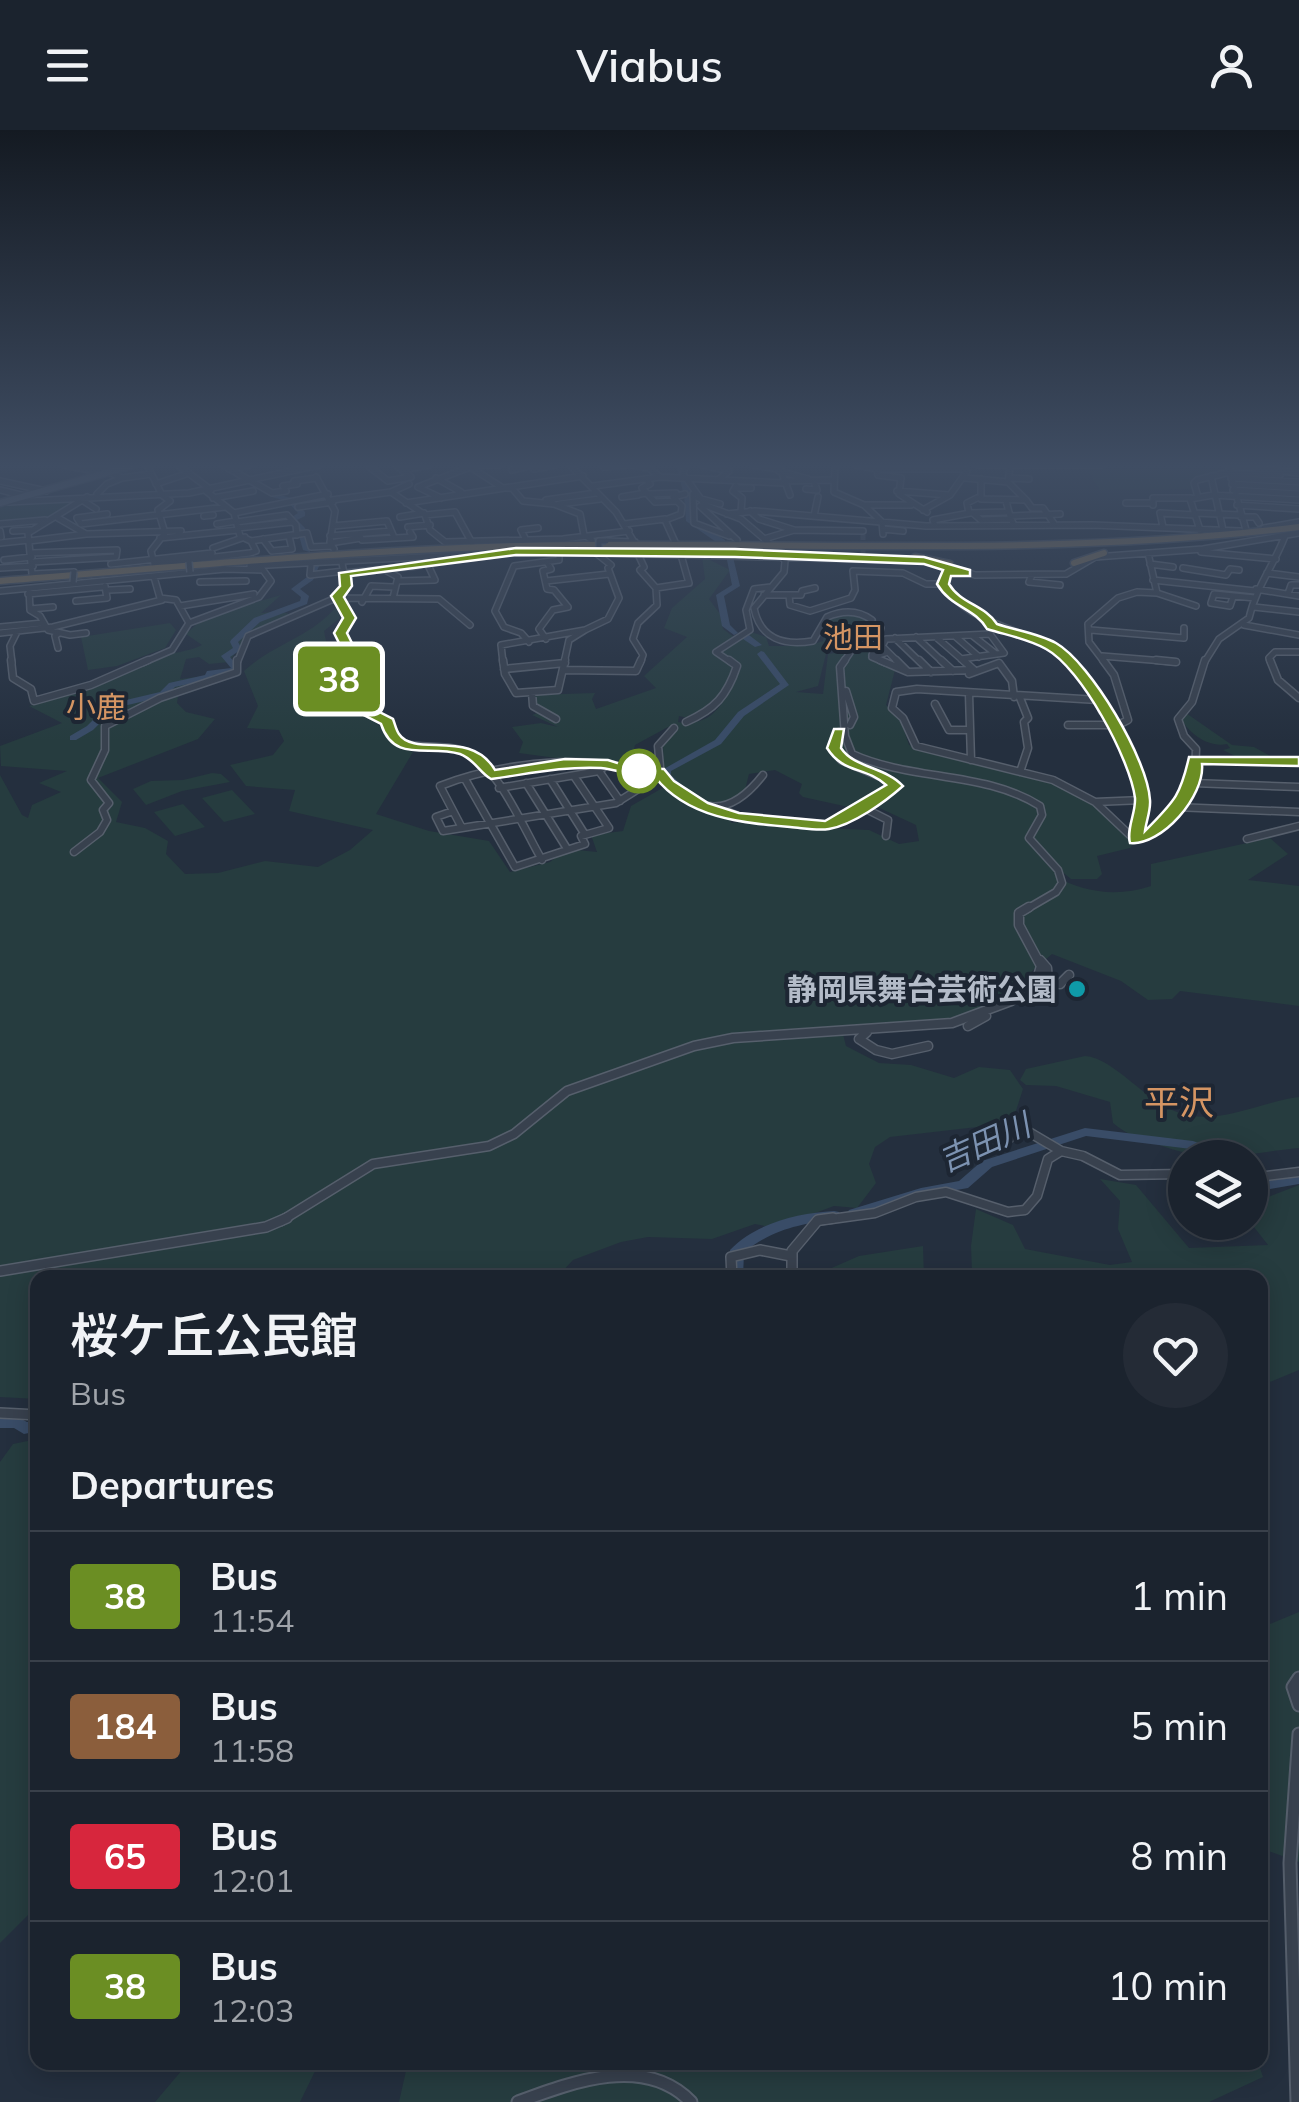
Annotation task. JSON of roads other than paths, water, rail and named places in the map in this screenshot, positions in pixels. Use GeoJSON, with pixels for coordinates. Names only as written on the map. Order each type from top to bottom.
{"type":"FeatureCollection","features":[{"type":"Feature","properties":{"kind":"highway"},"geometry":{"type":"LineString","coordinates":[[0,585],[303,557]]}},
{"type":"Feature","properties":{"kind":"highway"},"geometry":{"type":"LineString","coordinates":[[0,585],[368,557]]}},
{"type":"Feature","properties":{"kind":"highway"},"geometry":{"type":"LineString","coordinates":[[917,557],[962,557]]}},
{"type":"Feature","properties":{"kind":"highway"},"geometry":{"type":"LineString","coordinates":[[1074,563],[1084,557]]}},
{"type":"Feature","properties":{"kind":"highway"},"geometry":{"type":"LineString","coordinates":[[928,558],[950,564]]}},
{"type":"Feature","properties":{"kind":"street"},"geometry":{"type":"LineString","coordinates":[[32,557],[32,574],[74,572],[73,591]]}},
{"type":"Feature","properties":{"kind":"street"},"geometry":{"type":"LineString","coordinates":[[0,568],[58,557]]}},
{"type":"Feature","properties":{"kind":"street"},"geometry":{"type":"LineString","coordinates":[[33,560],[115,557]]}},
{"type":"Feature","properties":{"kind":"street"},"geometry":{"type":"LineString","coordinates":[[111,564],[171,557]]}},
{"type":"Feature","properties":{"kind":"street"},"geometry":{"type":"LineString","coordinates":[[152,560],[156,565],[223,557]]}},
{"type":"Feature","properties":{"kind":"street"},"geometry":{"type":"LineString","coordinates":[[310,565],[313,575],[343,567],[446,557]]}},
{"type":"Feature","properties":{"kind":"street"},"geometry":{"type":"LineString","coordinates":[[0,585],[29,592],[73,591],[250,566],[319,564],[385,570],[457,557]]}},
{"type":"Feature","properties":{"kind":"street"},"geometry":{"type":"LineString","coordinates":[[529,642],[521,633],[504,626],[495,612],[514,566],[560,557]]}},
{"type":"Feature","properties":{"kind":"street"},"geometry":{"type":"LineString","coordinates":[[584,630],[569,640],[558,690],[516,692],[504,670],[502,644],[546,640],[606,622],[618,601],[609,574],[612,565],[603,557]]}},
{"type":"Feature","properties":{"kind":"street"},"geometry":{"type":"LineString","coordinates":[[504,670],[565,666],[636,671],[643,655],[632,639],[638,624],[657,605],[656,588],[640,570],[644,568],[639,557]]}},
{"type":"Feature","properties":{"kind":"street"},"geometry":{"type":"LineString","coordinates":[[656,588],[689,584],[681,557]]}},
{"type":"Feature","properties":{"kind":"street"},"geometry":{"type":"LineString","coordinates":[[781,557],[784,572],[754,608],[756,620],[768,637],[780,642],[816,640],[826,619],[837,612],[863,614],[881,628],[872,654]]}},
{"type":"Feature","properties":{"kind":"street"},"geometry":{"type":"LineString","coordinates":[[830,557],[924,560],[966,573]]}},
{"type":"Feature","properties":{"kind":"street"},"geometry":{"type":"LineString","coordinates":[[1020,772],[1028,748],[1024,722],[1028,716],[1000,663],[987,618],[952,598],[943,584],[945,573],[1066,574],[1092,558],[1102,557]]}},
{"type":"Feature","properties":{"kind":"street"},"geometry":{"type":"LineString","coordinates":[[1147,557],[1157,593]]}},
{"type":"Feature","properties":{"kind":"street"},"geometry":{"type":"LineString","coordinates":[[1251,557],[1276,560]]}},
{"type":"Feature","properties":{"kind":"street"},"geometry":{"type":"LineString","coordinates":[[1135,840],[1150,835],[1192,784],[1195,746],[1184,736],[1178,719],[1192,702],[1201,667],[1219,639],[1244,625],[1254,607],[1255,593],[1277,557]]}},
{"type":"Feature","properties":{"kind":"street"},"geometry":{"type":"LineString","coordinates":[[4,560],[122,560]]}},
{"type":"Feature","properties":{"kind":"street"},"geometry":{"type":"LineString","coordinates":[[189,562],[190,572]]}},
{"type":"Feature","properties":{"kind":"street"},"geometry":{"type":"LineString","coordinates":[[546,640],[539,628],[553,610],[568,607],[554,590],[548,590],[544,571],[551,569],[547,562]]}},
{"type":"Feature","properties":{"kind":"street"},"geometry":{"type":"LineString","coordinates":[[250,566],[319,564]]}},
{"type":"Feature","properties":{"kind":"street"},"geometry":{"type":"LineString","coordinates":[[360,603],[371,586],[435,580],[428,564]]}},
{"type":"Feature","properties":{"kind":"street"},"geometry":{"type":"LineString","coordinates":[[1150,564],[1173,566]]}},
{"type":"Feature","properties":{"kind":"street"},"geometry":{"type":"LineString","coordinates":[[74,852],[78,845],[100,835],[108,820],[103,810],[109,802],[106,794],[91,780],[105,750],[104,726],[160,698],[237,672],[237,657],[248,636],[337,597],[346,586],[343,567]]}},
{"type":"Feature","properties":{"kind":"street"},"geometry":{"type":"LineString","coordinates":[[1184,568],[1207,568],[1238,578]]}},
{"type":"Feature","properties":{"kind":"street"},"geometry":{"type":"LineString","coordinates":[[1221,575],[1226,575],[1230,568],[1238,570]]}},
{"type":"Feature","properties":{"kind":"street"},"geometry":{"type":"LineString","coordinates":[[185,619],[261,593],[271,581],[265,570],[222,569]]}},
{"type":"Feature","properties":{"kind":"street"},"geometry":{"type":"LineString","coordinates":[[385,570],[397,576],[393,598]]}},
{"type":"Feature","properties":{"kind":"street"},"geometry":{"type":"LineString","coordinates":[[789,595],[790,604],[807,612],[847,600],[854,594],[852,572],[856,570],[904,573],[926,584],[943,584]]}},
{"type":"Feature","properties":{"kind":"street"},"geometry":{"type":"LineString","coordinates":[[190,572],[201,573],[195,592]]}},
{"type":"Feature","properties":{"kind":"street"},"geometry":{"type":"LineString","coordinates":[[1267,573],[1299,577]]}},
{"type":"Feature","properties":{"kind":"street"},"geometry":{"type":"LineString","coordinates":[[546,581],[609,574]]}},
{"type":"Feature","properties":{"kind":"street"},"geometry":{"type":"LineString","coordinates":[[1032,574],[1030,582],[1060,585]]}},
{"type":"Feature","properties":{"kind":"street"},"geometry":{"type":"LineString","coordinates":[[1215,586],[1221,575]]}},
{"type":"Feature","properties":{"kind":"street"},"geometry":{"type":"LineString","coordinates":[[154,577],[162,600]]}},
{"type":"Feature","properties":{"kind":"street"},"geometry":{"type":"LineString","coordinates":[[1154,580],[1299,596]]}},
{"type":"Feature","properties":{"kind":"street"},"geometry":{"type":"LineString","coordinates":[[200,582],[230,585],[246,581]]}},
{"type":"Feature","properties":{"kind":"street"},"geometry":{"type":"LineString","coordinates":[[1288,594],[1292,585],[1299,585]]}},
{"type":"Feature","properties":{"kind":"street"},"geometry":{"type":"LineString","coordinates":[[73,591],[107,598],[108,587]]}},
{"type":"Feature","properties":{"kind":"street"},"geometry":{"type":"LineString","coordinates":[[93,592],[108,587],[130,589]]}},
{"type":"Feature","properties":{"kind":"street"},"geometry":{"type":"LineString","coordinates":[[686,722],[711,712],[726,699],[737,666],[716,652],[750,630],[746,610],[751,600],[760,591],[801,596],[802,591],[814,588]]}},
{"type":"Feature","properties":{"kind":"street"},"geometry":{"type":"LineString","coordinates":[[29,592],[30,609],[45,626],[58,633],[86,633]]}},
{"type":"Feature","properties":{"kind":"street"},"geometry":{"type":"LineString","coordinates":[[180,606],[261,593]]}},
{"type":"Feature","properties":{"kind":"street"},"geometry":{"type":"LineString","coordinates":[[1068,725],[1118,725],[1126,722],[1128,716],[1117,680],[1089,642],[1088,624],[1092,617],[1102,614],[1121,595],[1157,593],[1196,606]]}},
{"type":"Feature","properties":{"kind":"street"},"geometry":{"type":"LineString","coordinates":[[1233,597],[1255,593]]}},
{"type":"Feature","properties":{"kind":"street"},"geometry":{"type":"LineString","coordinates":[[337,597],[360,603],[440,600],[470,625]]}},
{"type":"Feature","properties":{"kind":"street"},"geometry":{"type":"LineString","coordinates":[[337,597],[349,618],[340,633],[351,653],[338,678],[354,697],[355,705],[388,722],[392,736],[404,746],[463,750],[484,763],[542,860]]}},
{"type":"Feature","properties":{"kind":"street"},"geometry":{"type":"LineString","coordinates":[[0,630],[17,632],[162,600],[176,600],[185,619],[172,650],[91,686],[34,701],[30,689],[13,678],[10,646],[17,632]]}},
{"type":"Feature","properties":{"kind":"street"},"geometry":{"type":"LineString","coordinates":[[30,609],[53,607]]}},
{"type":"Feature","properties":{"kind":"street"},"geometry":{"type":"LineString","coordinates":[[1254,607],[1299,612]]}},
{"type":"Feature","properties":{"kind":"street"},"geometry":{"type":"LineString","coordinates":[[1275,632],[1280,610]]}},
{"type":"Feature","properties":{"kind":"street"},"geometry":{"type":"LineString","coordinates":[[872,623],[842,662],[839,673],[847,745],[856,757],[931,778],[1020,793],[1040,806],[1042,815],[1029,838],[1058,870],[1062,883],[1056,892],[1019,912],[1018,925],[1047,968],[1048,983],[1060,984],[1069,975]]}},
{"type":"Feature","properties":{"kind":"street"},"geometry":{"type":"LineString","coordinates":[[1244,625],[1299,635]]}},
{"type":"Feature","properties":{"kind":"street"},"geometry":{"type":"LineString","coordinates":[[0,630],[45,626]]}},
{"type":"Feature","properties":{"kind":"street"},"geometry":{"type":"LineString","coordinates":[[1091,630],[1184,638],[1184,628]]}},
{"type":"Feature","properties":{"kind":"street"},"geometry":{"type":"LineString","coordinates":[[908,672],[882,646],[886,639],[974,636],[991,630],[1053,646],[1075,668],[1102,711],[1118,725],[1143,800],[1135,840]]}},
{"type":"Feature","properties":{"kind":"street"},"geometry":{"type":"LineString","coordinates":[[58,633],[58,648]]}},
{"type":"Feature","properties":{"kind":"street"},"geometry":{"type":"LineString","coordinates":[[974,636],[1000,654]]}},
{"type":"Feature","properties":{"kind":"street"},"geometry":{"type":"LineString","coordinates":[[872,654],[880,662],[908,672],[974,670],[936,637]]}},
{"type":"Feature","properties":{"kind":"street"},"geometry":{"type":"LineString","coordinates":[[956,637],[980,656]]}},
{"type":"Feature","properties":{"kind":"street"},"geometry":{"type":"LineString","coordinates":[[1166,660],[1172,637]]}},
{"type":"Feature","properties":{"kind":"street"},"geometry":{"type":"LineString","coordinates":[[895,638],[932,672]]}},
{"type":"Feature","properties":{"kind":"street"},"geometry":{"type":"LineString","coordinates":[[916,638],[953,671]]}},
{"type":"Feature","properties":{"kind":"street"},"geometry":{"type":"LineString","coordinates":[[872,654],[888,652]]}},
{"type":"Feature","properties":{"kind":"street"},"geometry":{"type":"LineString","coordinates":[[1299,652],[1276,652],[1269,658],[1278,680],[1299,698]]}},
{"type":"Feature","properties":{"kind":"street"},"geometry":{"type":"LineString","coordinates":[[961,660],[1000,654]]}},
{"type":"Feature","properties":{"kind":"street"},"geometry":{"type":"LineString","coordinates":[[1102,656],[1176,662]]}},
{"type":"Feature","properties":{"kind":"street"},"geometry":{"type":"LineString","coordinates":[[920,676],[968,674],[1000,663]]}},
{"type":"Feature","properties":{"kind":"street"},"geometry":{"type":"LineString","coordinates":[[839,673],[854,716],[850,725]]}},
{"type":"Feature","properties":{"kind":"street"},"geometry":{"type":"LineString","coordinates":[[968,674],[974,715],[970,730],[972,760]]}},
{"type":"Feature","properties":{"kind":"street"},"geometry":{"type":"LineString","coordinates":[[1098,700],[920,689],[896,692],[892,708],[903,718],[916,746],[1067,784],[1095,802],[1135,840]]}},
{"type":"Feature","properties":{"kind":"street"},"geometry":{"type":"LineString","coordinates":[[532,692],[534,706],[556,719]]}},
{"type":"Feature","properties":{"kind":"street"},"geometry":{"type":"LineString","coordinates":[[948,692],[946,703],[934,704],[949,730],[970,730]]}},
{"type":"Feature","properties":{"kind":"street"},"geometry":{"type":"LineString","coordinates":[[674,728],[658,746],[659,772],[668,784],[702,806],[718,808],[738,818],[826,826],[890,792],[895,783],[841,760],[834,748],[839,732]]}},
{"type":"Feature","properties":{"kind":"street"},"geometry":{"type":"LineString","coordinates":[[1194,760],[1299,762]]}},
{"type":"Feature","properties":{"kind":"street"},"geometry":{"type":"LineString","coordinates":[[462,828],[440,786],[565,763],[608,764],[632,772],[659,772]]}},
{"type":"Feature","properties":{"kind":"street"},"geometry":{"type":"LineString","coordinates":[[499,788],[599,771],[608,764]]}},
{"type":"Feature","properties":{"kind":"street"},"geometry":{"type":"LineString","coordinates":[[599,771],[620,801]]}},
{"type":"Feature","properties":{"kind":"street"},"geometry":{"type":"LineString","coordinates":[[453,811],[436,817],[444,831],[620,801],[640,788],[632,772]]}},
{"type":"Feature","properties":{"kind":"street"},"geometry":{"type":"LineString","coordinates":[[718,808],[744,800],[763,775]]}},
{"type":"Feature","properties":{"kind":"street"},"geometry":{"type":"LineString","coordinates":[[574,776],[609,828],[584,833]]}},
{"type":"Feature","properties":{"kind":"street"},"geometry":{"type":"LineString","coordinates":[[465,779],[515,867],[542,860],[554,850],[585,844],[581,836],[584,833]]}},
{"type":"Feature","properties":{"kind":"street"},"geometry":{"type":"LineString","coordinates":[[550,779],[584,833]]}},
{"type":"Feature","properties":{"kind":"street"},"geometry":{"type":"LineString","coordinates":[[526,783],[566,847]]}},
{"type":"Feature","properties":{"kind":"street"},"geometry":{"type":"LineString","coordinates":[[1192,784],[1299,787]]}},
{"type":"Feature","properties":{"kind":"street"},"geometry":{"type":"LineString","coordinates":[[1095,802],[1143,800]]}},
{"type":"Feature","properties":{"kind":"street"},"geometry":{"type":"LineString","coordinates":[[1175,807],[1299,812]]}},
{"type":"Feature","properties":{"kind":"street"},"geometry":{"type":"LineString","coordinates":[[860,808],[886,818],[886,836]]}},
{"type":"Feature","properties":{"kind":"street"},"geometry":{"type":"LineString","coordinates":[[1247,839],[1299,826]]}},
{"type":"Feature","properties":{"kind":"street"},"geometry":{"type":"LineString","coordinates":[[968,1026],[1036,986],[1041,970],[1038,958]]}},
{"type":"Feature","properties":{"kind":"street"},"geometry":{"type":"LineString","coordinates":[[0,1270],[266,1227],[298,1213],[373,1164],[489,1146],[514,1134],[567,1091],[694,1046],[733,1038],[960,1021],[1012,1001]]}},
{"type":"Feature","properties":{"kind":"street"},"geometry":{"type":"LineString","coordinates":[[859,1039],[864,1033],[896,1028]]}},
{"type":"Feature","properties":{"kind":"street"},"geometry":{"type":"LineString","coordinates":[[850,1031],[877,1052],[892,1056],[928,1046]]}},
{"type":"Feature","properties":{"kind":"street"},"geometry":{"type":"LineString","coordinates":[[1006,1140],[1022,1128],[1060,1151],[1083,1156],[1120,1175],[1168,1174]]}},
{"type":"Feature","properties":{"kind":"street"},"geometry":{"type":"LineString","coordinates":[[792,1270],[791,1256],[818,1220],[875,1213],[922,1195],[957,1192],[1008,1212],[1025,1210],[1038,1196],[1048,1159],[1060,1151]]}},
{"type":"Feature","properties":{"kind":"street"},"geometry":{"type":"LineString","coordinates":[[1268,1176],[1299,1172]]}},
{"type":"Feature","properties":{"kind":"street"},"geometry":{"type":"LineString","coordinates":[[732,1270],[732,1258],[760,1250],[791,1256]]}},
{"type":"Feature","properties":{"kind":"street"},"geometry":{"type":"LineString","coordinates":[[0,1414],[30,1415]]}},
{"type":"Feature","properties":{"kind":"street"},"geometry":{"type":"LineString","coordinates":[[1299,1678],[1293,1688],[1299,1705]]}},
{"type":"Feature","properties":{"kind":"street"},"geometry":{"type":"LineString","coordinates":[[1297,2102],[1290,1863],[1299,1734]]}},
{"type":"Feature","properties":{"kind":"street"},"geometry":{"type":"LineString","coordinates":[[518,2102],[592,2081],[645,2075],[684,2090],[690,2102]]}},
{"type":"Feature","properties":{"kind":"waterway"},"geometry":{"type":"LineString","coordinates":[[729,557],[736,586],[720,595],[726,626],[734,633]]}},
{"type":"Feature","properties":{"kind":"waterway"},"geometry":{"type":"LineString","coordinates":[[73,738],[90,728],[112,706],[163,694],[172,685],[208,677],[210,673],[237,670],[225,656],[238,649],[234,642],[257,620],[304,602],[305,596],[295,589],[310,578],[315,566]]}},
{"type":"Feature","properties":{"kind":"waterway"},"geometry":{"type":"LineString","coordinates":[[746,637],[758,645]]}},
{"type":"Feature","properties":{"kind":"waterway"},"geometry":{"type":"LineString","coordinates":[[688,795],[666,776],[667,770],[718,742],[741,714],[785,685],[761,654]]}},
{"type":"Feature","properties":{"kind":"waterway","name":"吉田川"},"geometry":{"type":"LineString","coordinates":[[854,1213],[921,1192],[963,1185],[987,1164],[1085,1132],[1168,1142]]}},
{"type":"Feature","properties":{"kind":"waterway","name":"吉田川"},"geometry":{"type":"LineString","coordinates":[[1268,1184],[1299,1180]]}},
{"type":"Feature","properties":{"kind":"waterway","name":"吉田川"},"geometry":{"type":"LineString","coordinates":[[736,1270],[737,1250],[759,1235],[808,1218],[834,1215]]}},
{"type":"Feature","properties":{"kind":"waterway","name":"吉田川"},"geometry":{"type":"LineString","coordinates":[[0,1422],[30,1427]]}},
{"type":"Feature","properties":{"kind":"place","name":"静岡県舞台芸術公園"},"geometry":{"type":"Point","coordinates":[1077,989]}},
{"type":"Feature","properties":{"kind":"district","name":"池田"},"geometry":{"type":"Point","coordinates":[853,637]}},
{"type":"Feature","properties":{"kind":"district","name":"小鹿"},"geometry":{"type":"Point","coordinates":[96,707]}},
{"type":"Feature","properties":{"kind":"district","name":"平沢"},"geometry":{"type":"Point","coordinates":[1179,1102]}}]}
